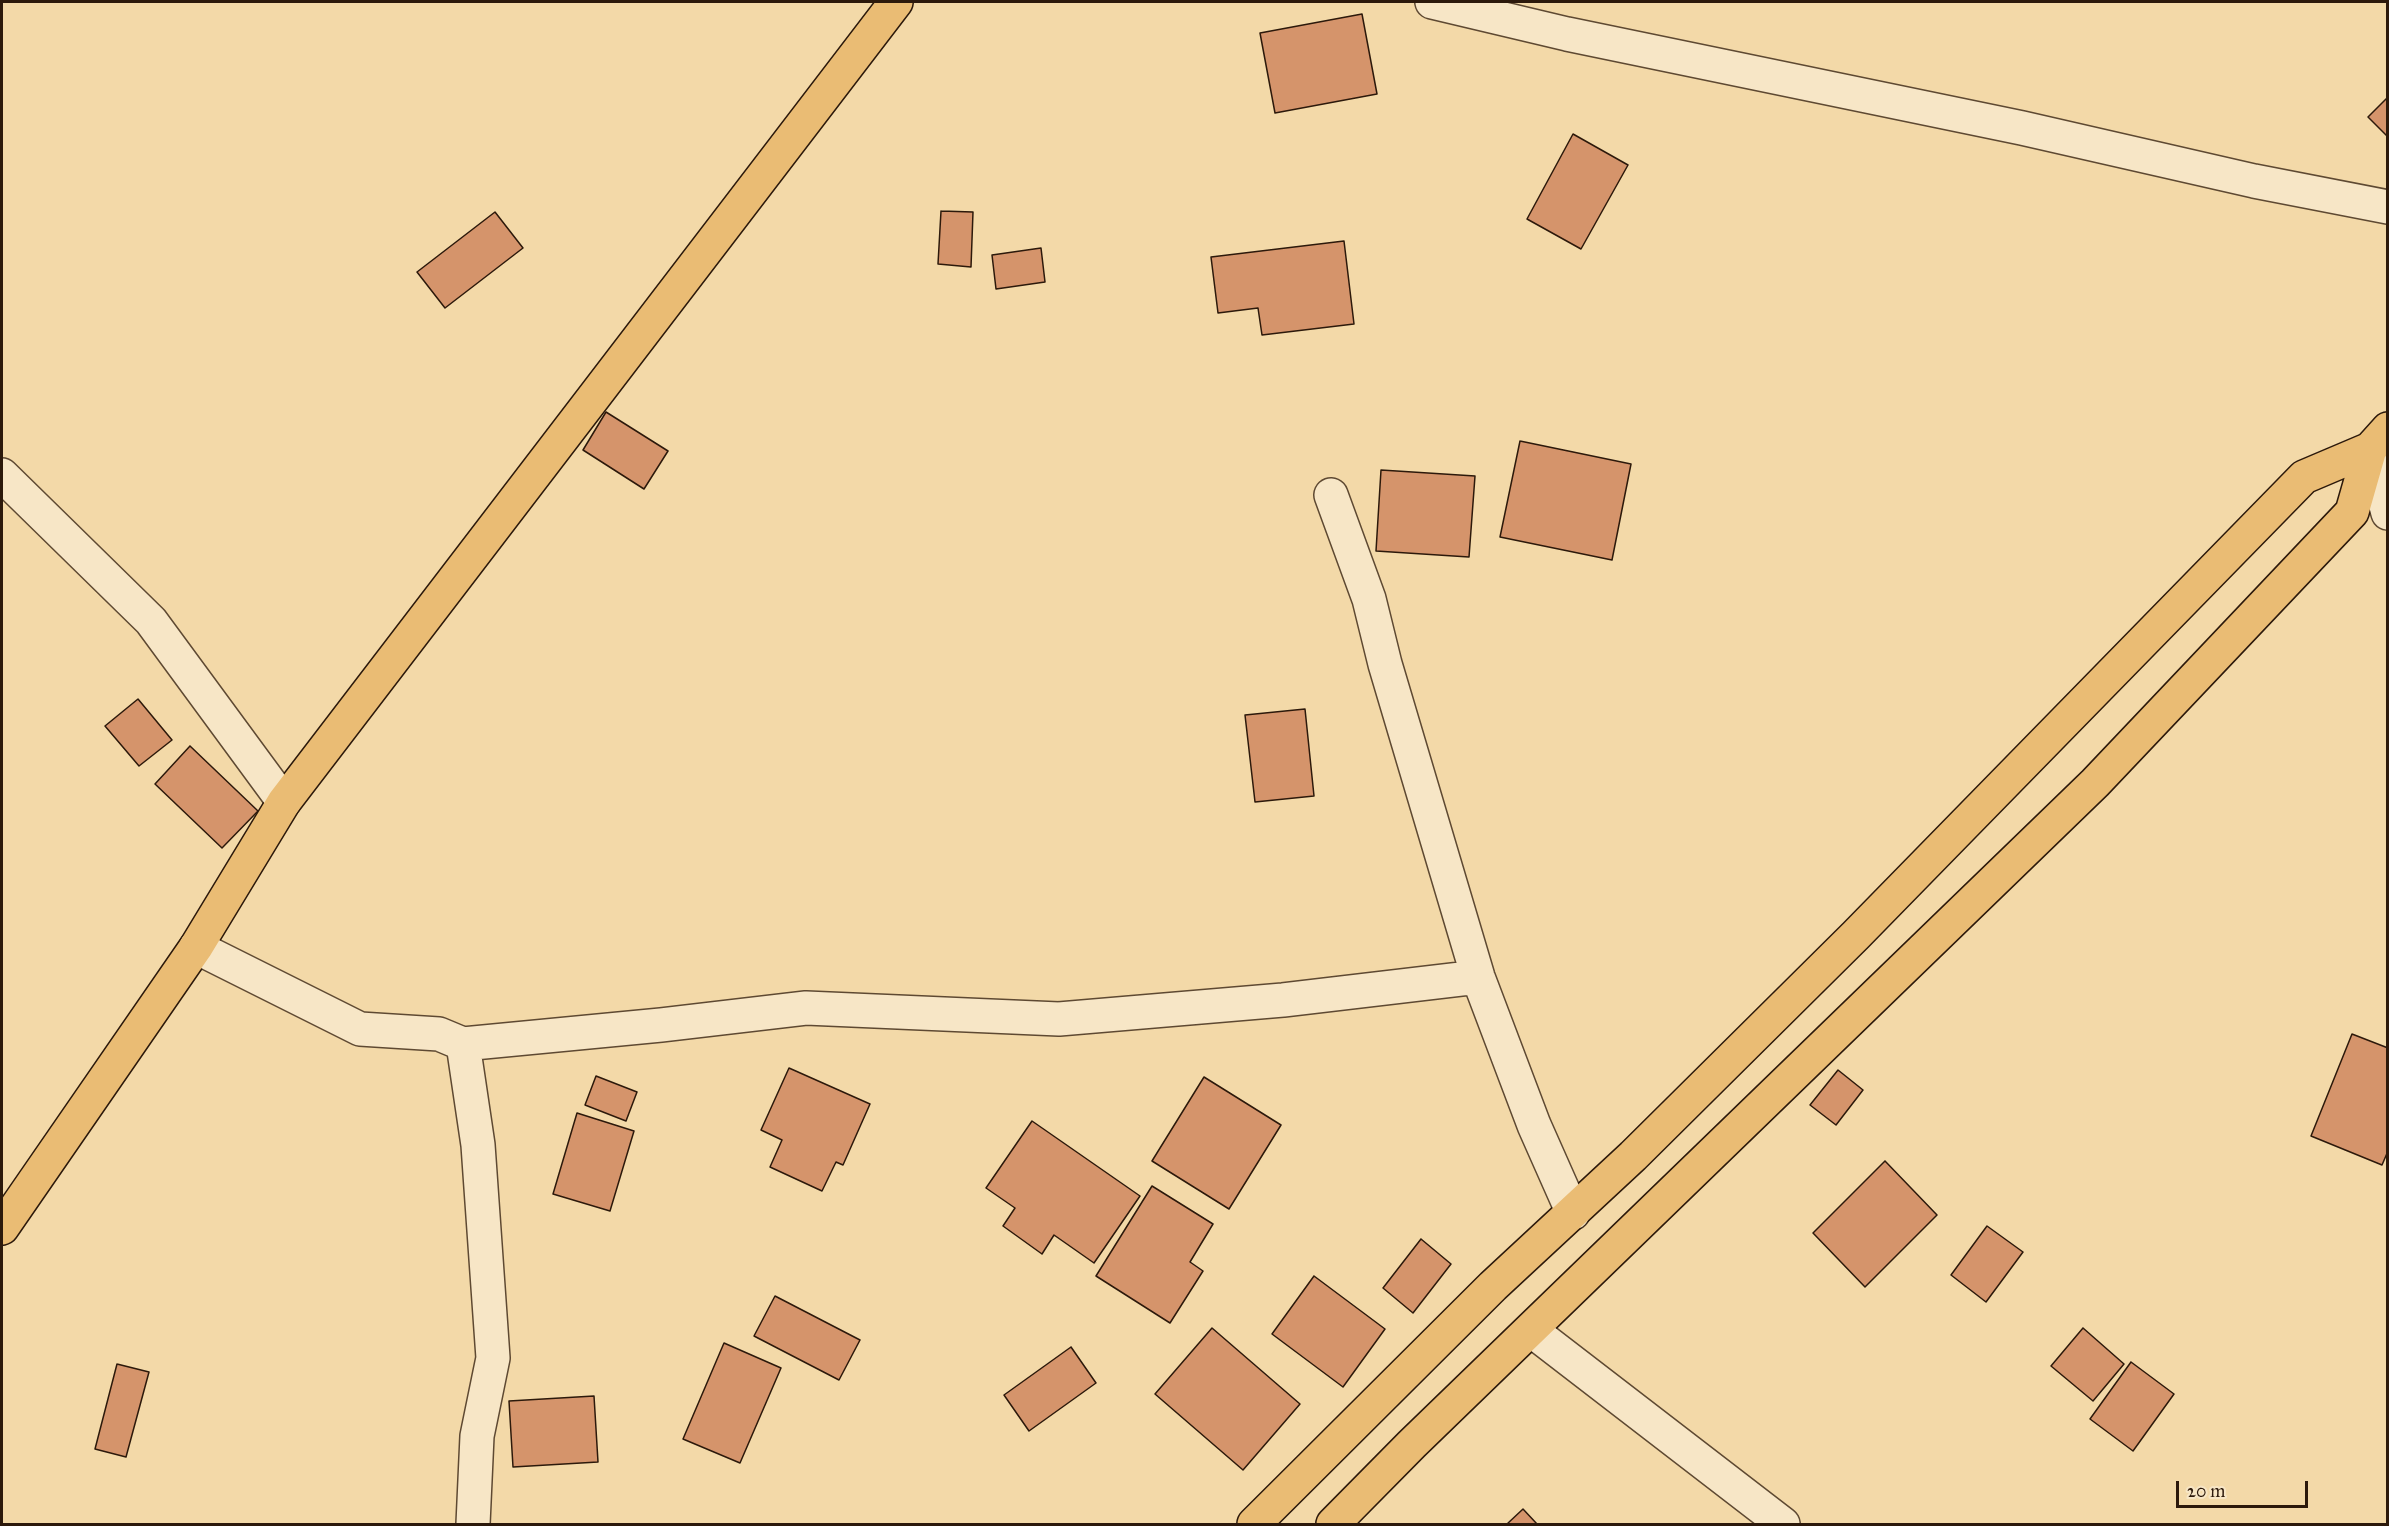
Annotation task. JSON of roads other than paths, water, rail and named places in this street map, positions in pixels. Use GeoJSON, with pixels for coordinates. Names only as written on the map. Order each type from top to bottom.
{"type":"FeatureCollection","features":[{"type":"Feature","properties":{"kind":"main road"},"geometry":{"type":"LineString","coordinates":[[2,1228],[196,947],[284,802],[896,2]]}},
{"type":"Feature","properties":{"kind":"main road"},"geometry":{"type":"LineString","coordinates":[[1254,1524],[1493,1286],[1573,1213],[1864,927],[2304,477],[2379,439]]}},
{"type":"Feature","properties":{"kind":"main road"},"geometry":{"type":"LineString","coordinates":[[1333,1524],[1412,1444],[2095,783],[2352,512],[2379,439]]}},
{"type":"Feature","properties":{"kind":"street"},"geometry":{"type":"LineString","coordinates":[[1432,2],[1568,34],[2022,128],[2254,181],[2388,207]]}},
{"type":"Feature","properties":{"kind":"street"},"geometry":{"type":"LineString","coordinates":[[2379,439],[2388,513]]}},
{"type":"Feature","properties":{"kind":"street"},"geometry":{"type":"LineString","coordinates":[[3,482],[151,621],[284,802]]}},
{"type":"Feature","properties":{"kind":"street"},"geometry":{"type":"LineString","coordinates":[[1331,495],[1369,599],[1385,664],[1478,977],[1534,1125],[1573,1213]]}},
{"type":"Feature","properties":{"kind":"street"},"geometry":{"type":"LineString","coordinates":[[196,947],[360,1029],[439,1034],[463,1044],[662,1025],[806,1008],[1059,1019],[1283,1000],[1478,977]]}},
{"type":"Feature","properties":{"kind":"street"},"geometry":{"type":"LineString","coordinates":[[463,1044],[477,1145],[493,1358],[477,1436],[473,1524]]}},
{"type":"Feature","properties":{"kind":"street"},"geometry":{"type":"LineString","coordinates":[[1531,1330],[1783,1524]]}}]}
